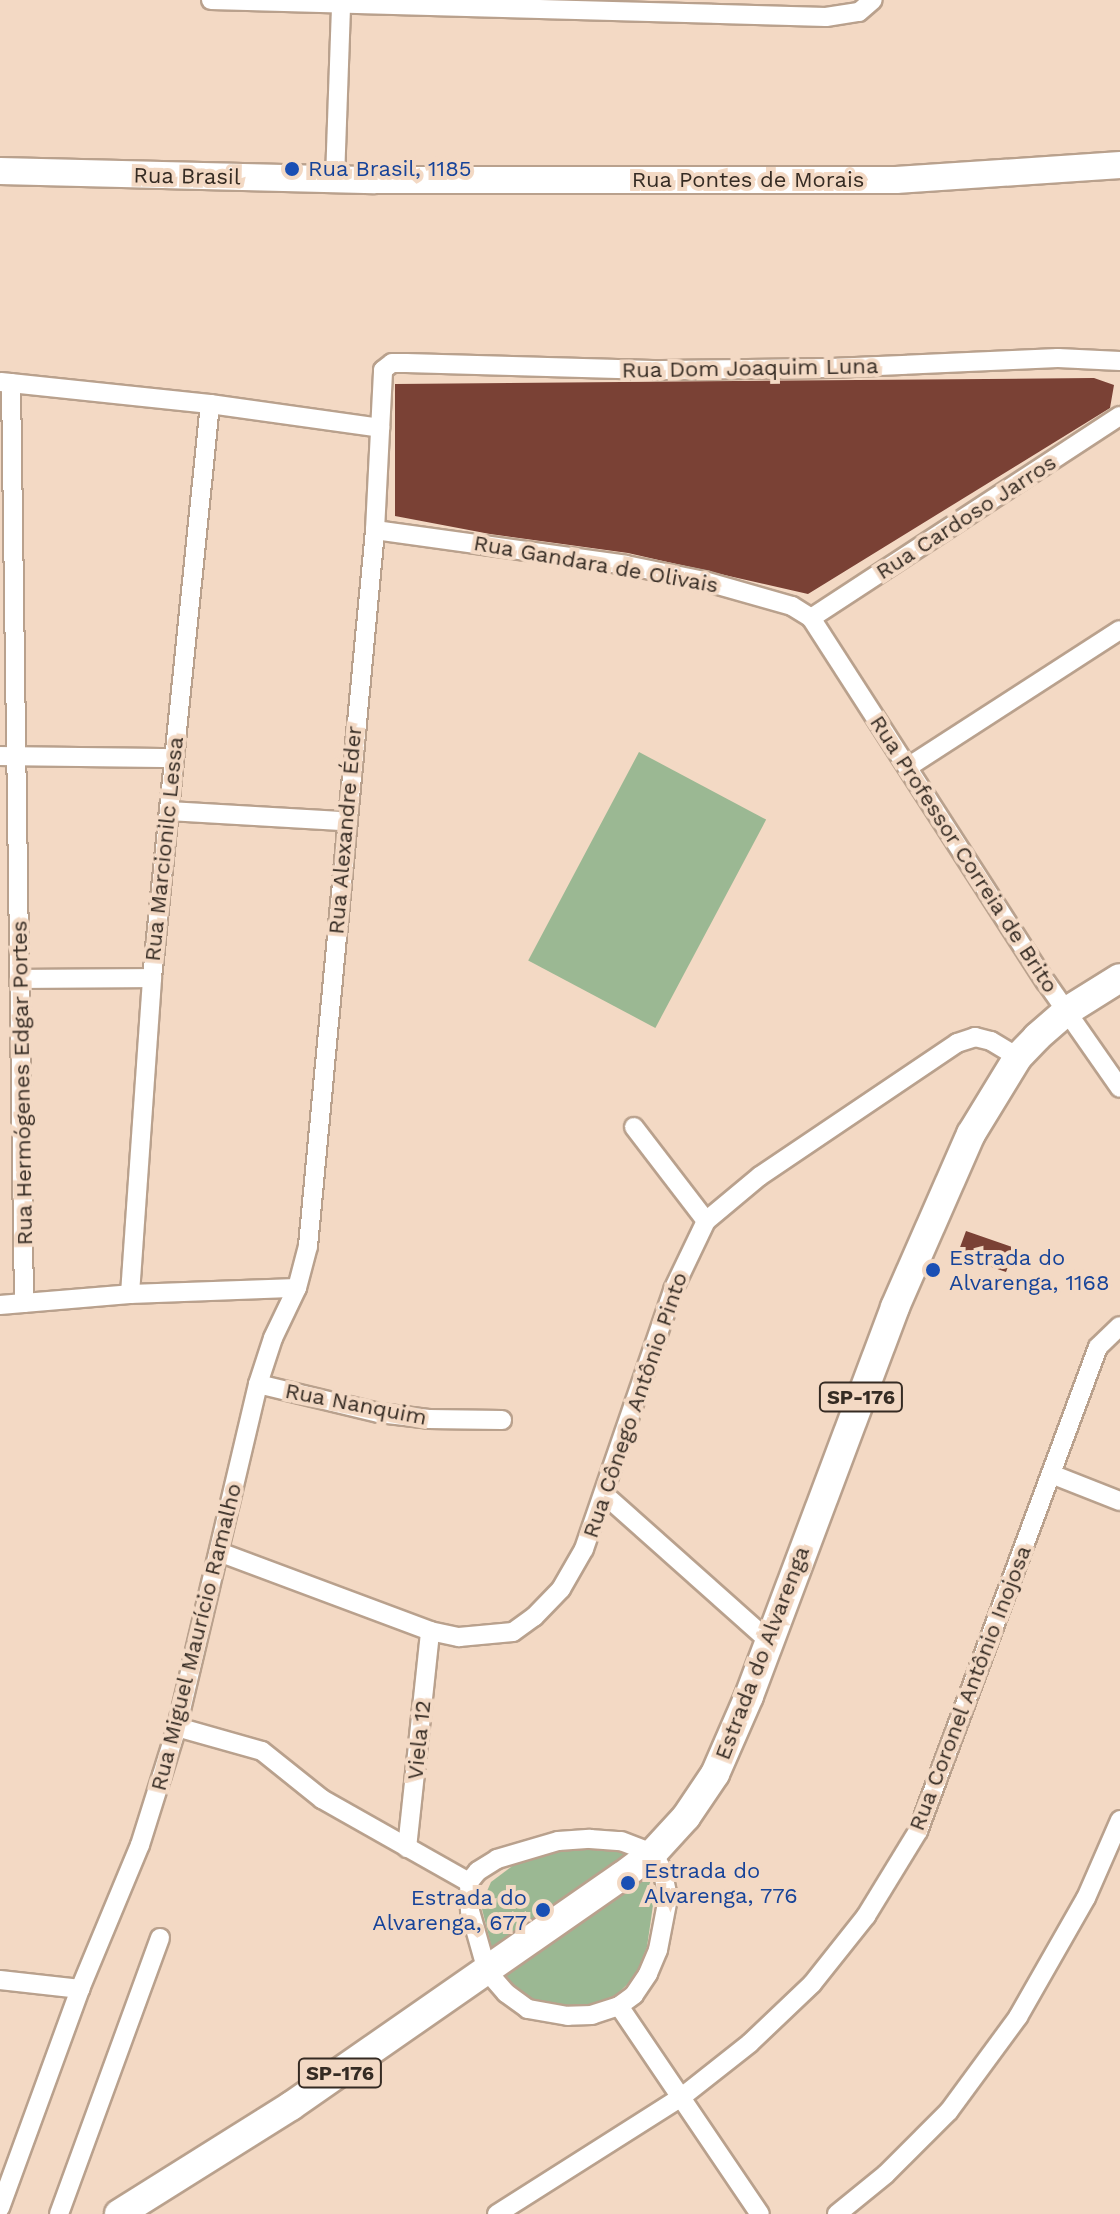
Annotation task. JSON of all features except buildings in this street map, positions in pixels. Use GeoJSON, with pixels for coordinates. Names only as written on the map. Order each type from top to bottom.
{"type":"FeatureCollection","features":[{"type":"Feature","properties":{"kind":"main road","name":"Estrada do Alvarenga"},"geometry":{"type":"LineString","coordinates":[[119,2214],[291,2106],[487,1971],[653,1853],[686,1817],[715,1774],[749,1696],[895,1307],[971,1134],[1018,1057],[1067,1011],[1120,978]]}},
{"type":"Feature","properties":{"kind":"street"},"geometry":{"type":"LineString","coordinates":[[211,0],[826,17],[859,12],[871,2]]}},
{"type":"Feature","properties":{"kind":"street"},"geometry":{"type":"LineString","coordinates":[[335,179],[341,3]]}},
{"type":"Feature","properties":{"kind":"street","name":"Rua Pontes de Morais"},"geometry":{"type":"LineString","coordinates":[[375,180],[900,180],[1120,165]]}},
{"type":"Feature","properties":{"kind":"street","name":"Rua Brasil"},"geometry":{"type":"LineString","coordinates":[[0,171],[375,180]]}},
{"type":"Feature","properties":{"kind":"street","name":"Rua Dom Joaquim Luna"},"geometry":{"type":"LineString","coordinates":[[383,370],[392,363],[676,370],[831,368],[1058,358],[1120,361]]}},
{"type":"Feature","properties":{"kind":"street","name":"Rua Alexandre Éder"},"geometry":{"type":"LineString","coordinates":[[297,1288],[311,1213],[345,821],[375,530],[383,370]]}},
{"type":"Feature","properties":{"kind":"street"},"geometry":{"type":"LineString","coordinates":[[6,382],[210,404],[380,428]]}},
{"type":"Feature","properties":{"kind":"street","name":"Rua Hermógenes Edgar Portes"},"geometry":{"type":"LineString","coordinates":[[6,382],[8,756],[22,979],[24,1303]]}},
{"type":"Feature","properties":{"kind":"street","name":"Rua Marcionilc Lessa"},"geometry":{"type":"LineString","coordinates":[[130,1294],[152,978],[210,404]]}},
{"type":"Feature","properties":{"kind":"street","name":"Rua Cardoso Jarros"},"geometry":{"type":"LineString","coordinates":[[811,618],[1120,416]]}},
{"type":"Feature","properties":{"kind":"street","name":"Rua Gandara de Olivais"},"geometry":{"type":"LineString","coordinates":[[375,530],[688,578],[792,606],[811,618]]}},
{"type":"Feature","properties":{"kind":"street","name":"Rua Professor Correia de Brito"},"geometry":{"type":"LineString","coordinates":[[811,618],[1120,1088]]}},
{"type":"Feature","properties":{"kind":"street"},"geometry":{"type":"LineString","coordinates":[[908,767],[1120,630]]}},
{"type":"Feature","properties":{"kind":"street"},"geometry":{"type":"LineString","coordinates":[[8,756],[173,758]]}},
{"type":"Feature","properties":{"kind":"street"},"geometry":{"type":"LineString","coordinates":[[169,811],[345,821]]}},
{"type":"Feature","properties":{"kind":"street"},"geometry":{"type":"LineString","coordinates":[[22,979],[152,978]]}},
{"type":"Feature","properties":{"kind":"street","name":"Rua Cônego Antônio Pinto"},"geometry":{"type":"LineString","coordinates":[[219,1552],[430,1631],[459,1637],[488,1637],[513,1632],[534,1617],[561,1589],[584,1549],[673,1290],[706,1221],[760,1176],[957,1043],[975,1037],[991,1041],[1018,1057]]}},
{"type":"Feature","properties":{"kind":"street"},"geometry":{"type":"LineString","coordinates":[[634,1127],[706,1221]]}},
{"type":"Feature","properties":{"kind":"street"},"geometry":{"type":"LineString","coordinates":[[0,1305],[130,1294],[297,1288]]}},
{"type":"Feature","properties":{"kind":"street","name":"Rua Miguel Maurício Ramalho"},"geometry":{"type":"LineString","coordinates":[[0,2208],[80,1989],[140,1845],[177,1727],[258,1384],[273,1338],[297,1288]]}},
{"type":"Feature","properties":{"kind":"street","name":"Rua Coronel Antônio Inojosa"},"geometry":{"type":"LineString","coordinates":[[497,2214],[683,2096],[750,2043],[812,1984],[866,1916],[918,1831],[1098,1347],[1120,1326]]}},
{"type":"Feature","properties":{"kind":"street","name":"Rua Nanquim"},"geometry":{"type":"LineString","coordinates":[[258,1384],[379,1413],[429,1419],[502,1420]]}},
{"type":"Feature","properties":{"kind":"street"},"geometry":{"type":"LineString","coordinates":[[1051,1474],[1120,1501]]}},
{"type":"Feature","properties":{"kind":"street"},"geometry":{"type":"LineString","coordinates":[[605,1495],[768,1640]]}},
{"type":"Feature","properties":{"kind":"street","name":"Viela 12"},"geometry":{"type":"LineString","coordinates":[[407,1848],[430,1631]]}},
{"type":"Feature","properties":{"kind":"street"},"geometry":{"type":"LineString","coordinates":[[177,1727],[262,1751],[322,1799],[469,1882]]}},
{"type":"Feature","properties":{"kind":"street"},"geometry":{"type":"LineString","coordinates":[[837,2214],[886,2174],[949,2111],[1018,2017],[1086,1898],[1120,1820]]}},
{"type":"Feature","properties":{"kind":"street"},"geometry":{"type":"LineString","coordinates":[[558,1841],[621,1841],[653,1853],[662,1869],[665,1883],[665,1921],[648,1974],[634,1995],[619,2006],[592,2015],[568,2016],[528,2009],[506,1993],[487,1971],[470,1911],[469,1882],[478,1871],[497,1859],[558,1841]]}},
{"type":"Feature","properties":{"kind":"street"},"geometry":{"type":"LineString","coordinates":[[59,2214],[160,1938]]}},
{"type":"Feature","properties":{"kind":"street"},"geometry":{"type":"LineString","coordinates":[[0,1980],[80,1989]]}},
{"type":"Feature","properties":{"kind":"street"},"geometry":{"type":"LineString","coordinates":[[619,2006],[683,2096],[760,2214]]}},
{"type":"Feature","properties":{"kind":"green space"},"geometry":{"type":"Polygon","coordinates":[[[639,752],[766,820],[655,1028],[528,960],[639,752]]]}},
{"type":"Feature","properties":{"kind":"green space"},"geometry":{"type":"Polygon","coordinates":[[[570,1849],[626,1850],[643,1860],[655,1891],[647,1947],[635,1977],[612,1999],[568,2010],[531,2004],[509,1988],[497,1969],[481,1905],[491,1882],[515,1864],[570,1849]]]}},
{"type":"Feature","properties":{"kind":"place","name":"Rua Brasil, 1185"},"geometry":{"type":"Point","coordinates":[292,169]}},
{"type":"Feature","properties":{"kind":"place","name":"Estrada do Alvarenga, 1168"},"geometry":{"type":"Point","coordinates":[933,1270]}},
{"type":"Feature","properties":{"kind":"place","name":"Estrada do Alvarenga, 776"},"geometry":{"type":"Point","coordinates":[628,1883]}},
{"type":"Feature","properties":{"kind":"place","name":"Estrada do Alvarenga, 677"},"geometry":{"type":"Point","coordinates":[543,1910]}}]}
